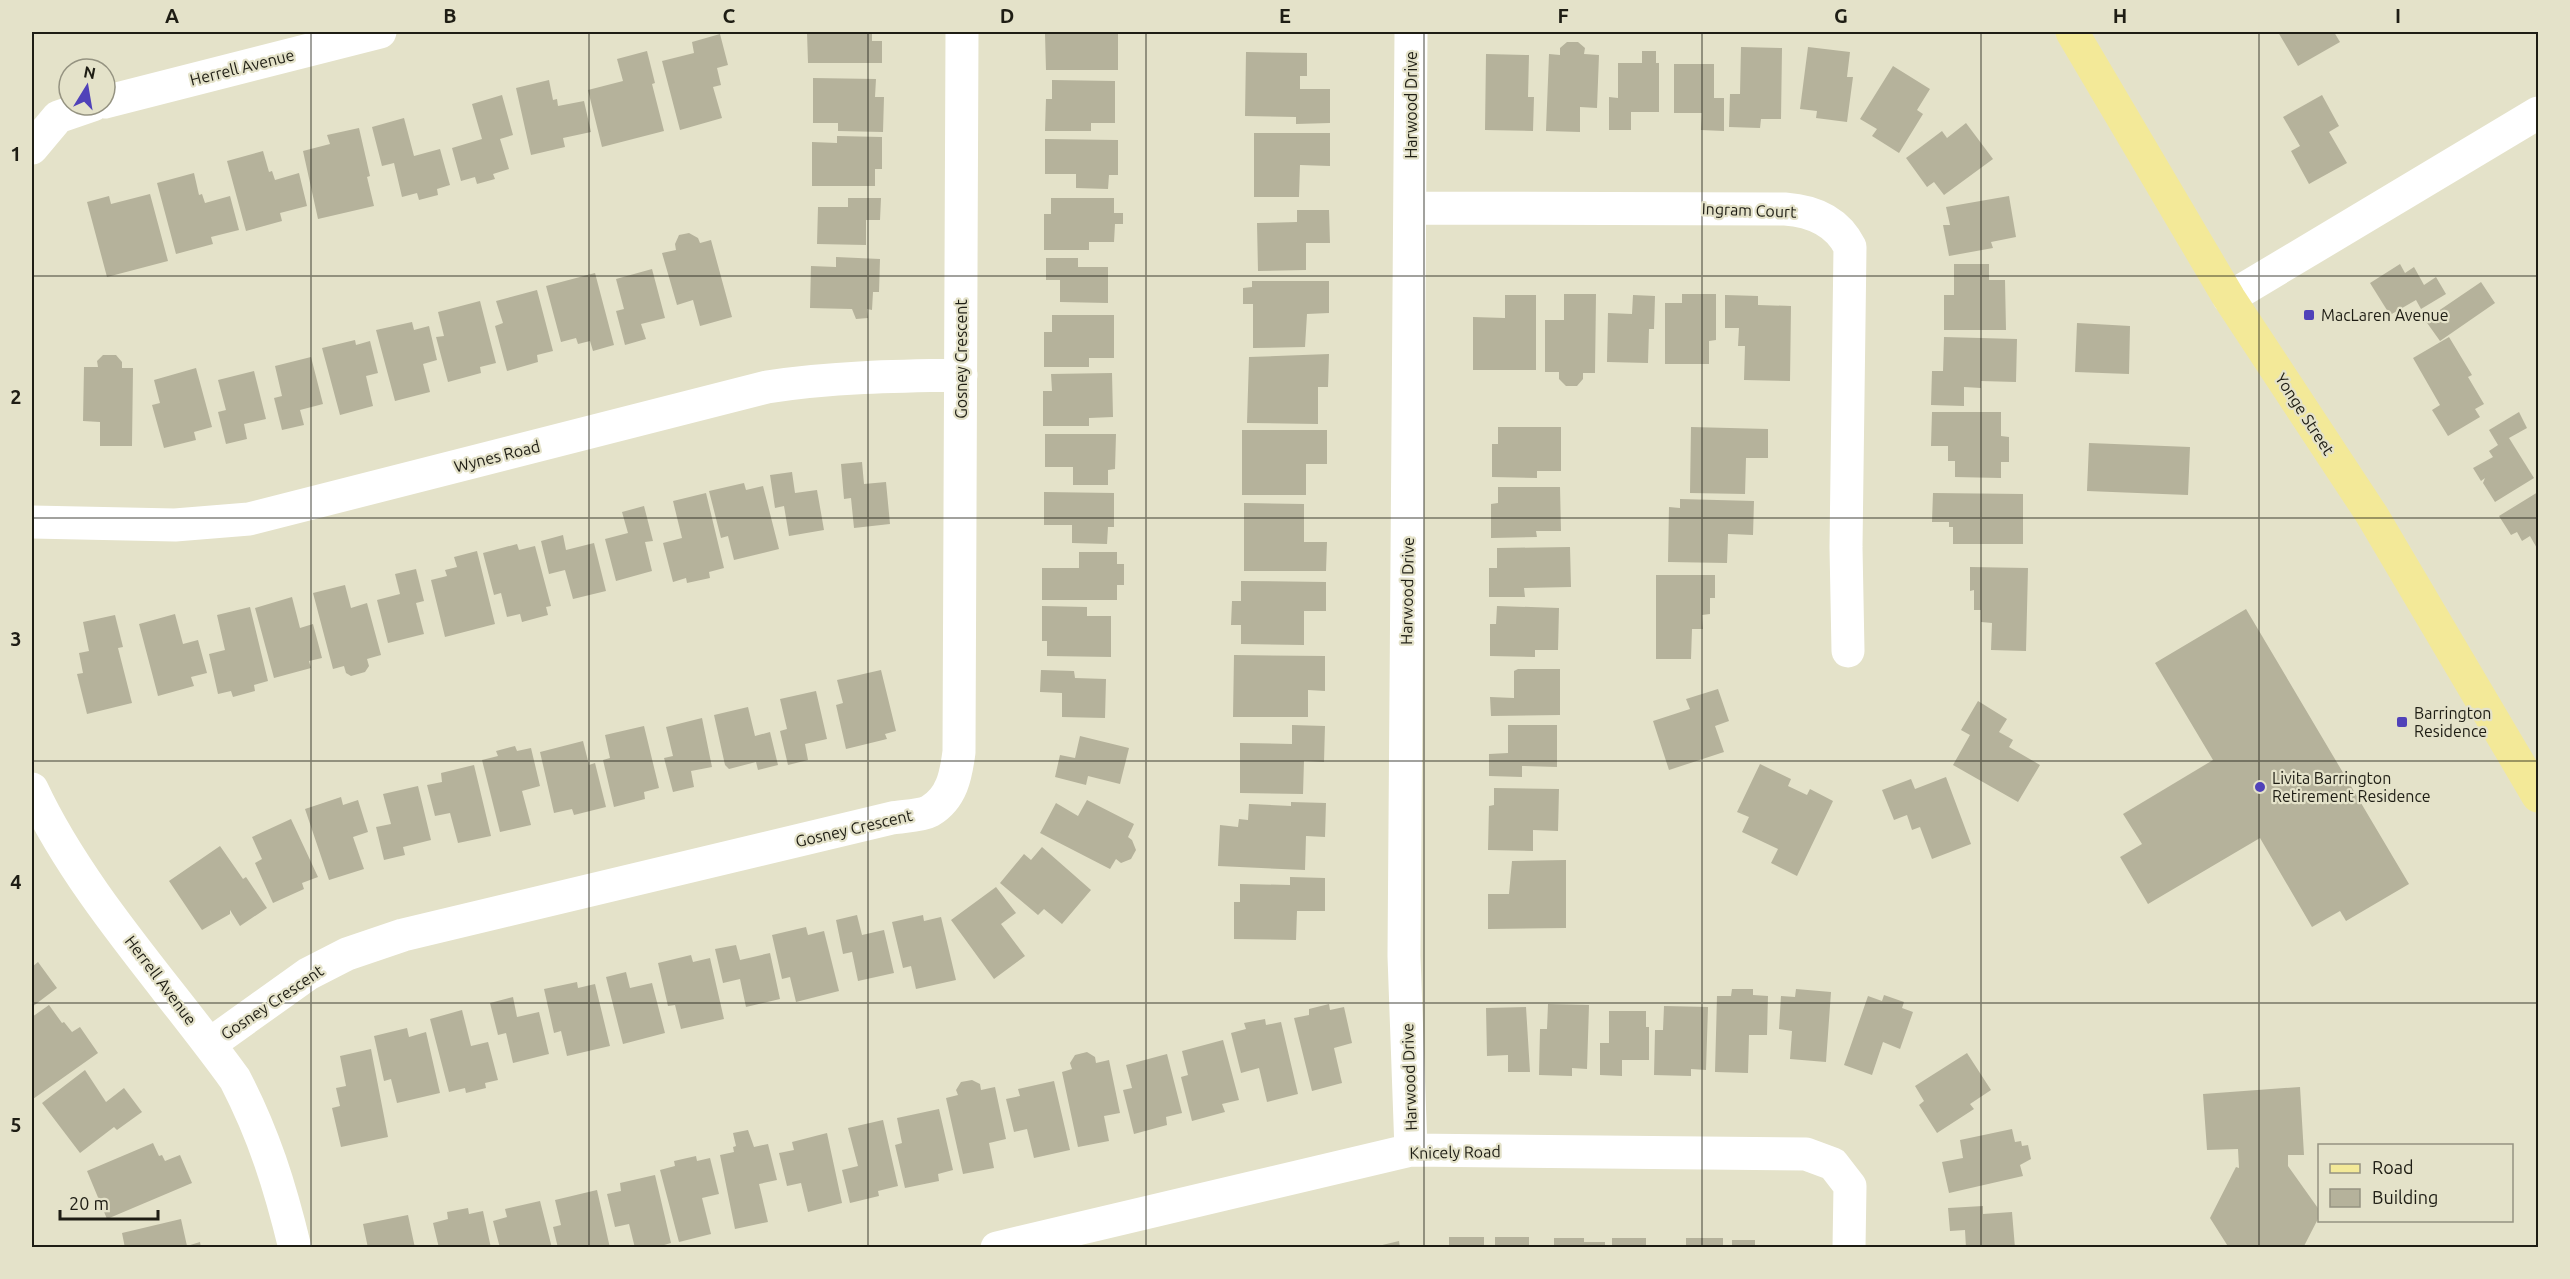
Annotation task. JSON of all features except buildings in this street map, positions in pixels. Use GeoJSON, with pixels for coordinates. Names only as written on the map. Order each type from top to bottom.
{"type":"FeatureCollection","features":[{"type":"Feature","properties":{"kind":"main road","name":"Yonge Street"},"geometry":{"type":"LineString","coordinates":[[2072,32],[2229,298],[2372,515],[2538,796]]}},
{"type":"Feature","properties":{"kind":"street","name":"Herrell Avenue"},"geometry":{"type":"LineString","coordinates":[[117,99],[380,32]]}},
{"type":"Feature","properties":{"kind":"street","name":"Gosney Crescent"},"geometry":{"type":"LineString","coordinates":[[210,1044],[308,974],[347,954],[403,935],[892,818],[929,812],[943,800],[951,788],[959,753],[962,32]]}},
{"type":"Feature","properties":{"kind":"street","name":"Harwood Drive"},"geometry":{"type":"LineString","coordinates":[[1412,32],[1404,956],[1412,1150]]}},
{"type":"Feature","properties":{"kind":"street"},"geometry":{"type":"LineString","coordinates":[[2229,298],[2538,114]]}},
{"type":"Feature","properties":{"kind":"street"},"geometry":{"type":"LineString","coordinates":[[32,148],[58,117]]}},
{"type":"Feature","properties":{"kind":"street","name":"Ingram Court"},"geometry":{"type":"LineString","coordinates":[[1410,208],[1785,209],[1812,214],[1836,227],[1850,247],[1846,547],[1848,651]]}},
{"type":"Feature","properties":{"kind":"street","name":"Wynes Road"},"geometry":{"type":"LineString","coordinates":[[32,522],[175,525],[249,519],[767,387],[807,381],[874,376],[961,375]]}},
{"type":"Feature","properties":{"kind":"street","name":"Herrell Avenue"},"geometry":{"type":"LineString","coordinates":[[32,789],[59,842],[235,1079],[271,1157],[295,1248]]}},
{"type":"Feature","properties":{"kind":"street","name":"Knicely Road"},"geometry":{"type":"LineString","coordinates":[[997,1248],[1412,1150],[1806,1154],[1833,1164],[1850,1186],[1849,1248]]}},
{"type":"Feature","properties":{"kind":"place","name":"MacLaren Avenue"},"geometry":{"type":"Point","coordinates":[2309,315]}},
{"type":"Feature","properties":{"kind":"place","name":"Barrington Residence"},"geometry":{"type":"Point","coordinates":[2402,722]}},
{"type":"Feature","properties":{"kind":"place","name":"Livita Barrington Retirement Residence"},"geometry":{"type":"Point","coordinates":[2260,787]}}]}
